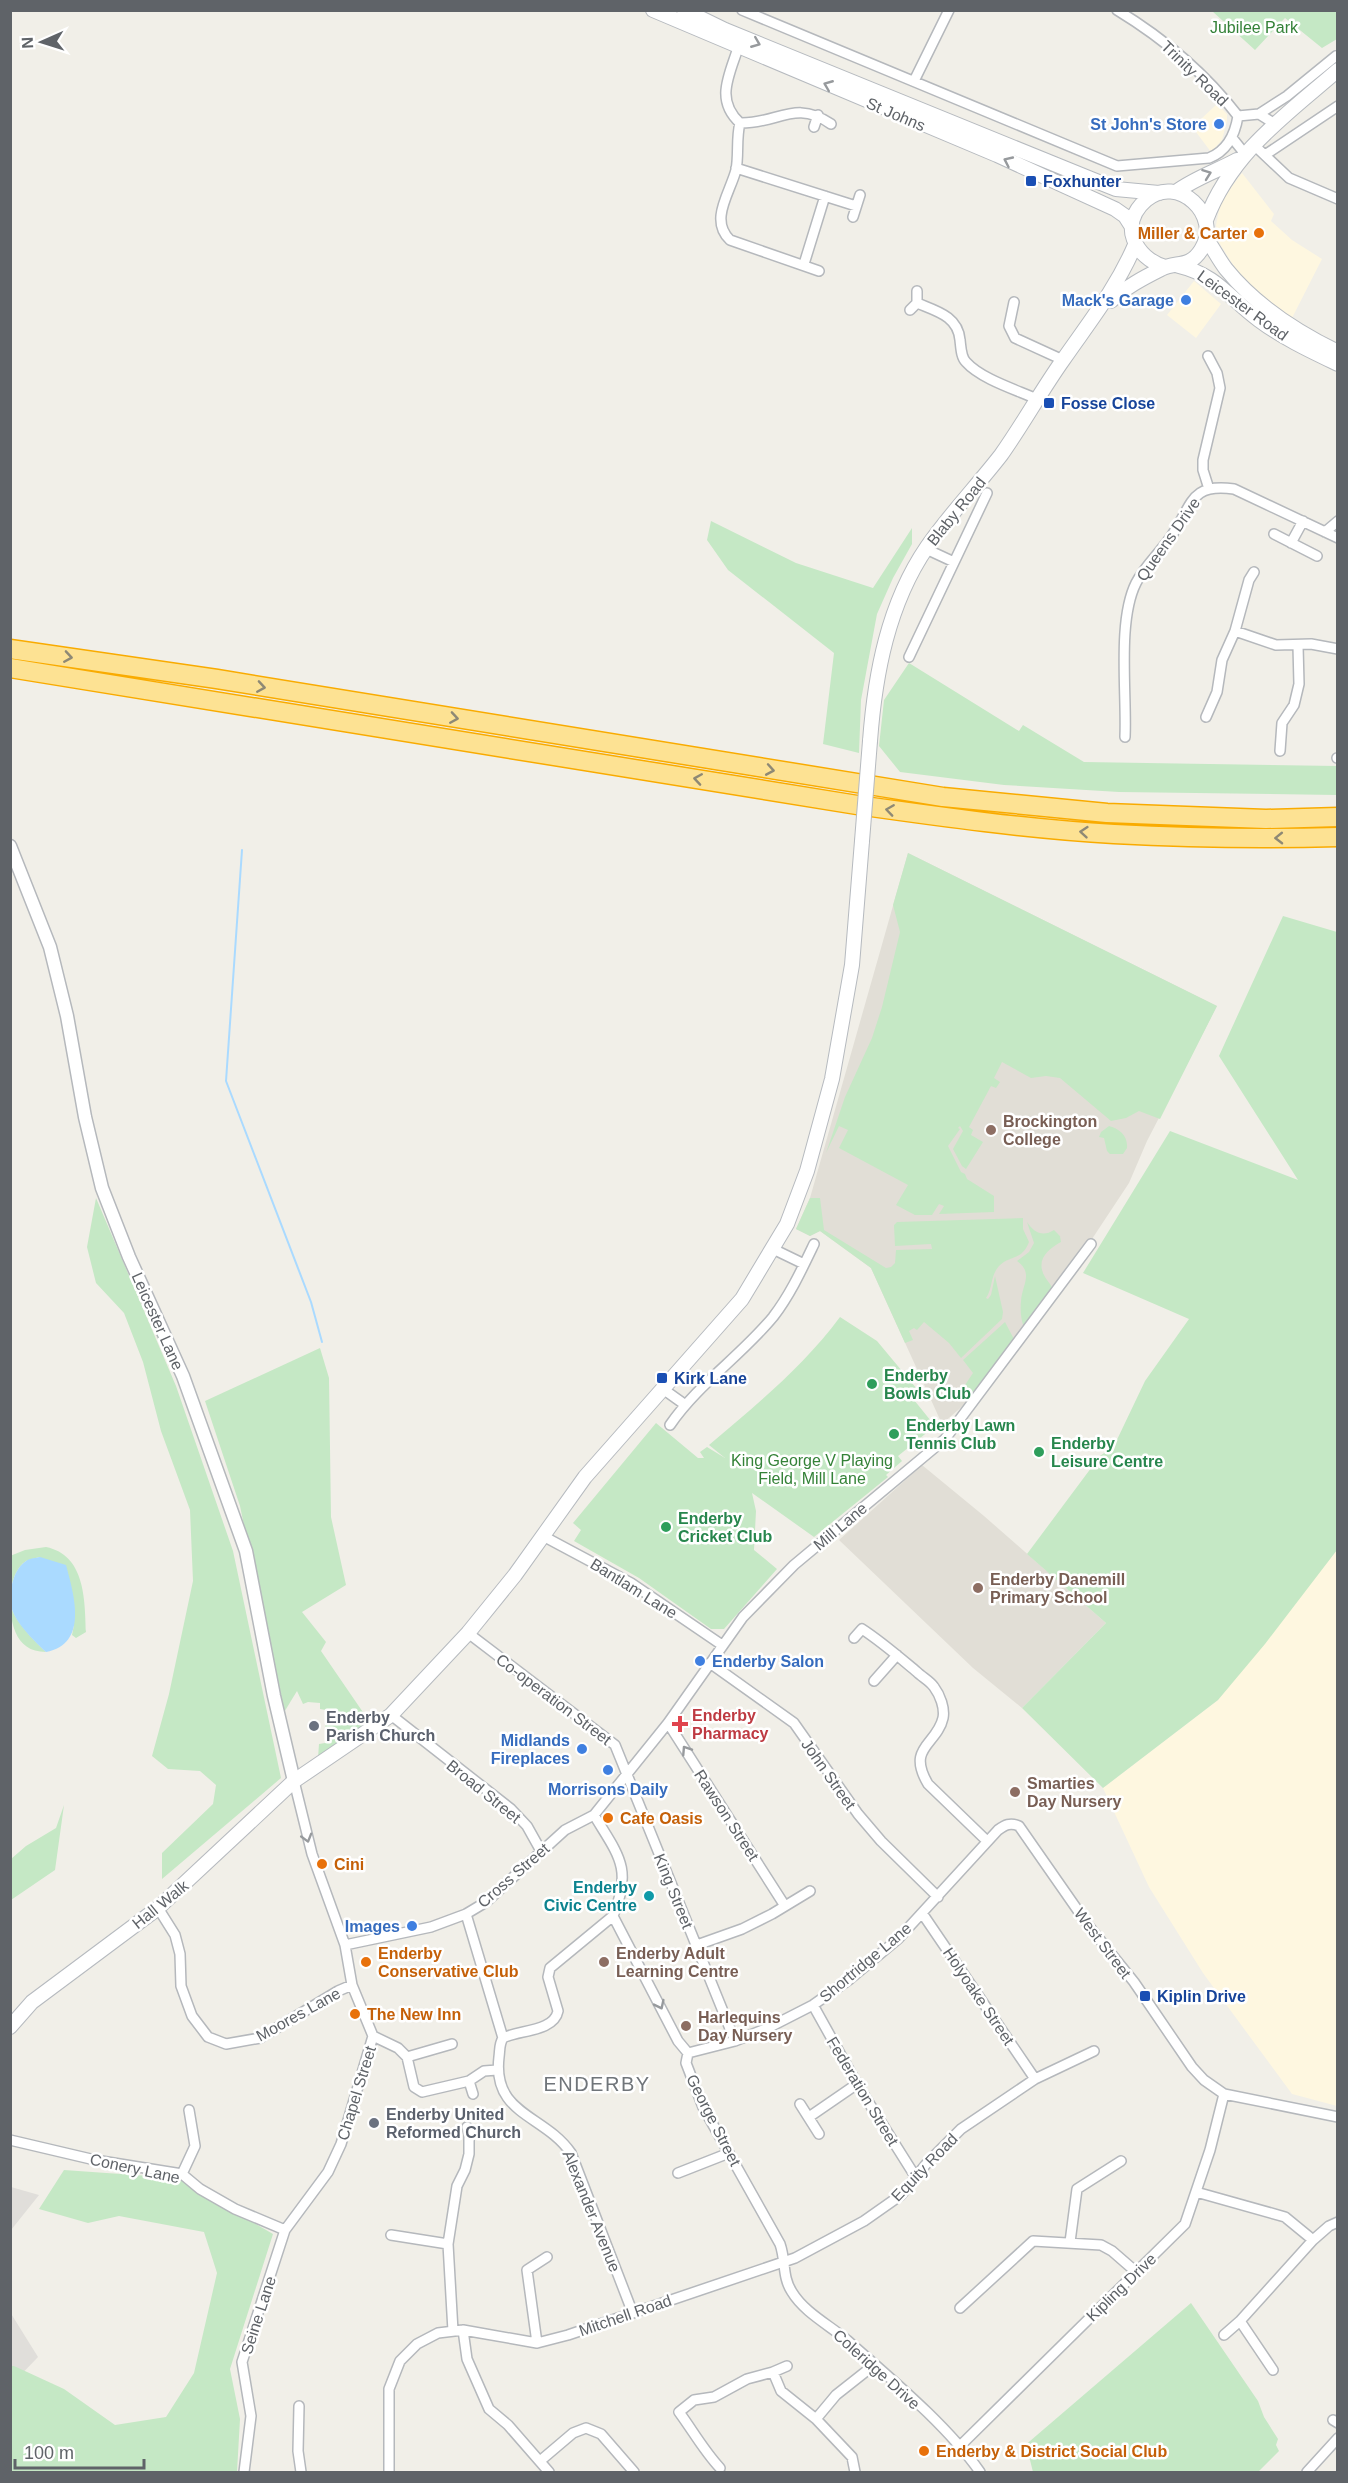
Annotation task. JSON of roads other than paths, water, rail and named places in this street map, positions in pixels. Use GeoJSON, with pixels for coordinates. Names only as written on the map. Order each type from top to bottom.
{"type":"FeatureCollection","features":[{"type":"Feature","properties":{"kind":"highway"},"geometry":{"type":"LineString","coordinates":[[10,649],[217,679],[943,797],[1118,814],[1266,819],[1338,817]]}},
{"type":"Feature","properties":{"kind":"highway"},"geometry":{"type":"LineString","coordinates":[[10,668],[858,806],[971,821],[1089,832],[1182,837],[1338,837]]}},
{"type":"Feature","properties":{"kind":"main road","name":"St Johns"},"geometry":{"type":"LineString","coordinates":[[653,10],[738,48],[997,155],[1115,209],[1125,216],[1132,227]]}},
{"type":"Feature","properties":{"kind":"main road","name":"St Johns"},"geometry":{"type":"LineString","coordinates":[[684,10],[725,30],[1116,189],[1159,193]]}},
{"type":"Feature","properties":{"kind":"main road"},"geometry":{"type":"LineString","coordinates":[[1176,192],[1195,178],[1211,174],[1246,152],[1338,70]]}},
{"type":"Feature","properties":{"kind":"main road"},"geometry":{"type":"LineString","coordinates":[[1206,220],[1195,202],[1176,192],[1159,193],[1147,198],[1138,208],[1132,227],[1135,245],[1152,263],[1172,266],[1192,260],[1201,250],[1206,238],[1206,220],[1213,202],[1246,152]]}},
{"type":"Feature","properties":{"kind":"main road","name":"Leicester Road"},"geometry":{"type":"LineString","coordinates":[[1206,238],[1226,269],[1247,291],[1316,341],[1338,352]]}},
{"type":"Feature","properties":{"kind":"main road","name":"Blaby Road"},"geometry":{"type":"LineString","coordinates":[[663,1389],[742,1299],[787,1224],[807,1171],[832,1079],[852,965],[873,699],[881,653],[906,585],[926,549],[1000,456],[1063,360],[1103,307],[1135,245]]}},
{"type":"Feature","properties":{"kind":"main road","name":"Leicester Road"},"geometry":{"type":"LineString","coordinates":[[1172,266],[1197,270],[1214,280],[1259,320],[1309,350],[1338,364]]}},
{"type":"Feature","properties":{"kind":"main road","name":"Blaby Road"},"geometry":{"type":"LineString","coordinates":[[1103,307],[1134,283],[1172,266]]}},
{"type":"Feature","properties":{"kind":"main road","name":"Hall Walk"},"geometry":{"type":"LineString","coordinates":[[13,2024],[32,2002],[158,1908],[294,1781],[391,1715],[468,1633],[543,1536],[585,1477],[663,1389]]}},
{"type":"Feature","properties":{"kind":"street"},"geometry":{"type":"LineString","coordinates":[[742,10],[1117,166],[1215,156],[1233,139],[1238,116]]}},
{"type":"Feature","properties":{"kind":"street"},"geometry":{"type":"LineString","coordinates":[[914,81],[949,10]]}},
{"type":"Feature","properties":{"kind":"street","name":"Trinity Road"},"geometry":{"type":"LineString","coordinates":[[1117,10],[1175,50],[1195,68],[1238,116],[1259,114]]}},
{"type":"Feature","properties":{"kind":"street"},"geometry":{"type":"LineString","coordinates":[[738,48],[725,92],[726,106],[740,123]]}},
{"type":"Feature","properties":{"kind":"street"},"geometry":{"type":"LineString","coordinates":[[1275,124],[1259,114],[1287,96],[1336,56],[1338,58]]}},
{"type":"Feature","properties":{"kind":"street"},"geometry":{"type":"LineString","coordinates":[[1265,155],[1338,106]]}},
{"type":"Feature","properties":{"kind":"street"},"geometry":{"type":"LineString","coordinates":[[740,123],[768,121],[792,112],[805,112],[818,115],[831,124]]}},
{"type":"Feature","properties":{"kind":"street"},"geometry":{"type":"LineString","coordinates":[[814,127],[818,115]]}},
{"type":"Feature","properties":{"kind":"street"},"geometry":{"type":"LineString","coordinates":[[740,123],[736,138],[736,168],[721,214],[720,224],[723,233],[730,240],[819,271]]}},
{"type":"Feature","properties":{"kind":"street"},"geometry":{"type":"LineString","coordinates":[[1233,139],[1246,152],[1265,155],[1289,178],[1338,199]]}},
{"type":"Feature","properties":{"kind":"street"},"geometry":{"type":"LineString","coordinates":[[736,168],[856,206]]}},
{"type":"Feature","properties":{"kind":"street"},"geometry":{"type":"LineString","coordinates":[[854,217],[860,195]]}},
{"type":"Feature","properties":{"kind":"street"},"geometry":{"type":"LineString","coordinates":[[804,264],[825,196]]}},
{"type":"Feature","properties":{"kind":"street"},"geometry":{"type":"LineString","coordinates":[[916,291],[913,307],[944,314],[954,322],[960,331],[963,359],[974,370],[1037,399]]}},
{"type":"Feature","properties":{"kind":"street"},"geometry":{"type":"LineString","coordinates":[[1014,302],[1009,326],[1015,338],[1063,360]]}},
{"type":"Feature","properties":{"kind":"street","name":"Queens Drive"},"geometry":{"type":"LineString","coordinates":[[1208,356],[1217,373],[1220,388],[1203,460],[1203,470],[1209,489]]}},
{"type":"Feature","properties":{"kind":"street","name":"Queens Drive"},"geometry":{"type":"LineString","coordinates":[[1125,737],[1126,626],[1130,599],[1136,582],[1174,532],[1192,500],[1215,487],[1234,489],[1338,538]]}},
{"type":"Feature","properties":{"kind":"street"},"geometry":{"type":"LineString","coordinates":[[909,657],[987,493]]}},
{"type":"Feature","properties":{"kind":"street"},"geometry":{"type":"LineString","coordinates":[[1325,532],[1338,520]]}},
{"type":"Feature","properties":{"kind":"street"},"geometry":{"type":"LineString","coordinates":[[1291,543],[1303,521]]}},
{"type":"Feature","properties":{"kind":"street"},"geometry":{"type":"LineString","coordinates":[[1274,534],[1317,556]]}},
{"type":"Feature","properties":{"kind":"street"},"geometry":{"type":"LineString","coordinates":[[926,549],[954,562]]}},
{"type":"Feature","properties":{"kind":"street"},"geometry":{"type":"LineString","coordinates":[[1206,717],[1217,692],[1222,660],[1235,631],[1252,576],[1239,576]]}},
{"type":"Feature","properties":{"kind":"street"},"geometry":{"type":"LineString","coordinates":[[1235,631],[1276,645],[1311,645],[1338,649]]}},
{"type":"Feature","properties":{"kind":"street"},"geometry":{"type":"LineString","coordinates":[[1280,752],[1282,723],[1298,706],[1298,646]]}},
{"type":"Feature","properties":{"kind":"street"},"geometry":{"type":"LineString","coordinates":[[1202,697],[1213,702]]}},
{"type":"Feature","properties":{"kind":"street","name":"Leicester Lane"},"geometry":{"type":"LineString","coordinates":[[10,846],[50,947],[67,1016],[85,1117],[102,1188],[129,1257],[183,1376],[246,1551],[274,1696],[294,1781]]}},
{"type":"Feature","properties":{"kind":"street"},"geometry":{"type":"LineString","coordinates":[[670,1425],[684,1404],[773,1317],[790,1291],[814,1244]]}},
{"type":"Feature","properties":{"kind":"street","name":"Mill Lane"},"geometry":{"type":"LineString","coordinates":[[594,1815],[668,1724],[743,1617],[794,1565],[945,1439],[1091,1244]]}},
{"type":"Feature","properties":{"kind":"street"},"geometry":{"type":"LineString","coordinates":[[773,1249],[804,1264]]}},
{"type":"Feature","properties":{"kind":"street"},"geometry":{"type":"LineString","coordinates":[[663,1389],[684,1404]]}},
{"type":"Feature","properties":{"kind":"street","name":"Bantlam Lane"},"geometry":{"type":"LineString","coordinates":[[543,1536],[632,1583],[722,1645]]}},
{"type":"Feature","properties":{"kind":"street"},"geometry":{"type":"LineString","coordinates":[[854,1638],[862,1629],[934,1687],[942,1701],[943,1716],[937,1732],[927,1741],[922,1752],[923,1775],[928,1784],[987,1841]]}},
{"type":"Feature","properties":{"kind":"street","name":"Co-operation Street"},"geometry":{"type":"LineString","coordinates":[[468,1633],[615,1745],[626,1775]]}},
{"type":"Feature","properties":{"kind":"street"},"geometry":{"type":"LineString","coordinates":[[874,1681],[897,1655]]}},
{"type":"Feature","properties":{"kind":"street","name":"John Street"},"geometry":{"type":"LineString","coordinates":[[710,1663],[794,1723],[858,1814],[881,1841],[938,1897]]}},
{"type":"Feature","properties":{"kind":"street","name":"Broad Street"},"geometry":{"type":"LineString","coordinates":[[391,1715],[511,1809],[527,1826],[541,1851]]}},
{"type":"Feature","properties":{"kind":"street","name":"Rawson Street"},"geometry":{"type":"LineString","coordinates":[[668,1724],[785,1906]]}},
{"type":"Feature","properties":{"kind":"street","name":"King Street"},"geometry":{"type":"LineString","coordinates":[[626,1775],[735,2041]]}},
{"type":"Feature","properties":{"kind":"street","name":"Chapel Street"},"geometry":{"type":"LineString","coordinates":[[285,2230],[328,2172],[341,2144],[373,2036],[352,1985],[345,1945],[312,1854],[294,1781]]}},
{"type":"Feature","properties":{"kind":"street"},"geometry":{"type":"LineString","coordinates":[[373,2036],[398,2048],[407,2057],[414,2087],[418,2091],[469,2081],[484,2071],[497,2070],[500,2042],[506,2037],[554,2020],[558,2012],[548,1972],[613,1916],[622,1891],[623,1869],[618,1855],[594,1815]]}},
{"type":"Feature","properties":{"kind":"street","name":"Cross Street"},"geometry":{"type":"LineString","coordinates":[[345,1945],[393,1933],[431,1927],[466,1914],[486,1902],[565,1830],[594,1815]]}},
{"type":"Feature","properties":{"kind":"street","name":"Shortridge Lane"},"geometry":{"type":"LineString","coordinates":[[688,2053],[735,2041],[768,2028],[813,2005],[850,1979],[898,1939],[987,1841],[1003,1826],[1010,1823]]}},
{"type":"Feature","properties":{"kind":"street","name":"West Street"},"geometry":{"type":"LineString","coordinates":[[1010,1823],[1019,1826],[1088,1925],[1134,1982],[1192,2067],[1204,2080],[1224,2094]]}},
{"type":"Feature","properties":{"kind":"street"},"geometry":{"type":"LineString","coordinates":[[696,1945],[742,1929],[810,1891]]}},
{"type":"Feature","properties":{"kind":"street","name":"Moores Lane"},"geometry":{"type":"LineString","coordinates":[[158,1908],[175,1935],[180,1954],[181,1986],[192,2016],[208,2037],[226,2044],[260,2038],[352,1985]]}},
{"type":"Feature","properties":{"kind":"street","name":"Holyoake Street"},"geometry":{"type":"LineString","coordinates":[[922,1913],[1035,2079]]}},
{"type":"Feature","properties":{"kind":"street"},"geometry":{"type":"LineString","coordinates":[[466,1914],[506,2037]]}},
{"type":"Feature","properties":{"kind":"street","name":"George Street"},"geometry":{"type":"LineString","coordinates":[[613,1916],[678,2041],[688,2053],[686,2063],[689,2074],[703,2107],[780,2244],[783,2262]]}},
{"type":"Feature","properties":{"kind":"street","name":"Federation Street"},"geometry":{"type":"LineString","coordinates":[[813,2005],[857,2084],[915,2176]]}},
{"type":"Feature","properties":{"kind":"street"},"geometry":{"type":"LineString","coordinates":[[407,2057],[452,2044]]}},
{"type":"Feature","properties":{"kind":"street","name":"Equity Road"},"geometry":{"type":"LineString","coordinates":[[783,2262],[795,2258],[864,2221],[901,2195],[915,2176],[961,2129],[1035,2079],[1094,2051]]}},
{"type":"Feature","properties":{"kind":"street","name":"Alexander Avenue"},"geometry":{"type":"LineString","coordinates":[[497,2070],[502,2087],[514,2107],[561,2139],[571,2153],[632,2311]]}},
{"type":"Feature","properties":{"kind":"street"},"geometry":{"type":"LineString","coordinates":[[469,2081],[473,2094]]}},
{"type":"Feature","properties":{"kind":"street"},"geometry":{"type":"LineString","coordinates":[[809,2117],[857,2084]]}},
{"type":"Feature","properties":{"kind":"street"},"geometry":{"type":"LineString","coordinates":[[1224,2094],[1338,2117]]}},
{"type":"Feature","properties":{"kind":"street","name":"Kipling Drive"},"geometry":{"type":"LineString","coordinates":[[961,2445],[1185,2224],[1197,2192],[1224,2094]]}},
{"type":"Feature","properties":{"kind":"street"},"geometry":{"type":"LineString","coordinates":[[800,2104],[819,2134]]}},
{"type":"Feature","properties":{"kind":"street"},"geometry":{"type":"LineString","coordinates":[[182,2174],[195,2146],[189,2110]]}},
{"type":"Feature","properties":{"kind":"street"},"geometry":{"type":"LineString","coordinates":[[467,2127],[469,2154],[465,2170],[457,2186],[448,2244],[458,2330],[467,2359],[489,2409],[508,2425],[549,2472]]}},
{"type":"Feature","properties":{"kind":"street","name":"Conery Lane"},"geometry":{"type":"LineString","coordinates":[[10,2140],[95,2160],[182,2174],[235,2210],[285,2230]]}},
{"type":"Feature","properties":{"kind":"street"},"geometry":{"type":"LineString","coordinates":[[678,2173],[729,2153]]}},
{"type":"Feature","properties":{"kind":"street"},"geometry":{"type":"LineString","coordinates":[[1070,2242],[1077,2189],[1121,2161]]}},
{"type":"Feature","properties":{"kind":"street"},"geometry":{"type":"LineString","coordinates":[[1197,2192],[1285,2217],[1312,2240]]}},
{"type":"Feature","properties":{"kind":"street"},"geometry":{"type":"LineString","coordinates":[[1224,2335],[1240,2321],[1312,2240],[1329,2226],[1338,2222]]}},
{"type":"Feature","properties":{"kind":"street","name":"Seine Lane"},"geometry":{"type":"LineString","coordinates":[[244,2472],[251,2416],[242,2362],[285,2230]]}},
{"type":"Feature","properties":{"kind":"street"},"geometry":{"type":"LineString","coordinates":[[391,2235],[448,2244]]}},
{"type":"Feature","properties":{"kind":"street"},"geometry":{"type":"LineString","coordinates":[[960,2308],[1033,2241],[1101,2246],[1135,2271]]}},
{"type":"Feature","properties":{"kind":"street"},"geometry":{"type":"LineString","coordinates":[[517,2267],[527,2270],[548,2257]]}},
{"type":"Feature","properties":{"kind":"street","name":"Mitchell Road"},"geometry":{"type":"LineString","coordinates":[[458,2330],[537,2343],[568,2335],[632,2311],[783,2262]]}},
{"type":"Feature","properties":{"kind":"street","name":"Coleridge Drive"},"geometry":{"type":"LineString","coordinates":[[783,2262],[786,2282],[798,2302],[847,2340],[961,2445],[980,2472]]}},
{"type":"Feature","properties":{"kind":"street"},"geometry":{"type":"LineString","coordinates":[[527,2270],[537,2343]]}},
{"type":"Feature","properties":{"kind":"street"},"geometry":{"type":"LineString","coordinates":[[1240,2321],[1256,2341],[1261,2354],[1273,2370]]}},
{"type":"Feature","properties":{"kind":"street"},"geometry":{"type":"LineString","coordinates":[[389,2472],[389,2389],[400,2361],[417,2344],[438,2333],[458,2330]]}},
{"type":"Feature","properties":{"kind":"street"},"geometry":{"type":"LineString","coordinates":[[1251,2360],[1261,2354]]}},
{"type":"Feature","properties":{"kind":"street"},"geometry":{"type":"LineString","coordinates":[[729,2462],[718,2470],[702,2449],[696,2434],[679,2412],[694,2400],[714,2397],[747,2379],[787,2366]]}},
{"type":"Feature","properties":{"kind":"street"},"geometry":{"type":"LineString","coordinates":[[816,2419],[836,2395],[874,2366]]}},
{"type":"Feature","properties":{"kind":"street"},"geometry":{"type":"LineString","coordinates":[[773,2372],[782,2391],[816,2419],[852,2457],[855,2472]]}},
{"type":"Feature","properties":{"kind":"street"},"geometry":{"type":"LineString","coordinates":[[299,2406],[298,2451],[301,2472]]}},
{"type":"Feature","properties":{"kind":"street"},"geometry":{"type":"LineString","coordinates":[[540,2461],[573,2433],[585,2428],[601,2434],[634,2472]]}},
{"type":"Feature","properties":{"kind":"street"},"geometry":{"type":"LineString","coordinates":[[1307,2472],[1338,2438]]}},
{"type":"Feature","properties":{"kind":"water"},"geometry":{"type":"Polygon","coordinates":[[[40,1557],[66,1565],[75,1604],[73,1629],[68,1639],[60,1647],[46,1652],[19,1622],[11,1606],[12,1584],[17,1571],[28,1560],[40,1557]]]}},
{"type":"Feature","properties":{"kind":"waterway"},"geometry":{"type":"LineString","coordinates":[[242,850],[226,1081],[311,1302],[322,1342]]}},
{"type":"Feature","properties":{"kind":"place","name":"St John's Store"},"geometry":{"type":"Point","coordinates":[1219,124]}},
{"type":"Feature","properties":{"kind":"place","name":"Foxhunter"},"geometry":{"type":"Point","coordinates":[1031,181]}},
{"type":"Feature","properties":{"kind":"place","name":"Miller & Carter"},"geometry":{"type":"Point","coordinates":[1259,233]}},
{"type":"Feature","properties":{"kind":"place","name":"Mack's Garage"},"geometry":{"type":"Point","coordinates":[1186,300]}},
{"type":"Feature","properties":{"kind":"place","name":"Fosse Close"},"geometry":{"type":"Point","coordinates":[1049,403]}},
{"type":"Feature","properties":{"kind":"place","name":"Brockington College"},"geometry":{"type":"Point","coordinates":[991,1130]}},
{"type":"Feature","properties":{"kind":"place","name":"Kirk Lane"},"geometry":{"type":"Point","coordinates":[662,1378]}},
{"type":"Feature","properties":{"kind":"place","name":"Enderby Bowls Club"},"geometry":{"type":"Point","coordinates":[872,1384]}},
{"type":"Feature","properties":{"kind":"place","name":"Enderby Lawn Tennis Club"},"geometry":{"type":"Point","coordinates":[894,1434]}},
{"type":"Feature","properties":{"kind":"place","name":"Enderby Leisure Centre"},"geometry":{"type":"Point","coordinates":[1039,1452]}},
{"type":"Feature","properties":{"kind":"place","name":"Enderby Cricket Club"},"geometry":{"type":"Point","coordinates":[666,1527]}},
{"type":"Feature","properties":{"kind":"place","name":"Enderby Danemill Primary School"},"geometry":{"type":"Point","coordinates":[978,1588]}},
{"type":"Feature","properties":{"kind":"place","name":"Enderby Salon"},"geometry":{"type":"Point","coordinates":[700,1661]}},
{"type":"Feature","properties":{"kind":"place","name":"Enderby Pharmacy"},"geometry":{"type":"Point","coordinates":[680,1724]}},
{"type":"Feature","properties":{"kind":"place","name":"Enderby Parish Church"},"geometry":{"type":"Point","coordinates":[314,1726]}},
{"type":"Feature","properties":{"kind":"place","name":"Midlands Fireplaces"},"geometry":{"type":"Point","coordinates":[582,1749]}},
{"type":"Feature","properties":{"kind":"place","name":"Morrisons Daily"},"geometry":{"type":"Point","coordinates":[608,1770]}},
{"type":"Feature","properties":{"kind":"place","name":"Smarties Day Nursery"},"geometry":{"type":"Point","coordinates":[1015,1792]}},
{"type":"Feature","properties":{"kind":"place","name":"Cafe Oasis"},"geometry":{"type":"Point","coordinates":[608,1818]}},
{"type":"Feature","properties":{"kind":"place","name":"Cini"},"geometry":{"type":"Point","coordinates":[322,1864]}},
{"type":"Feature","properties":{"kind":"place","name":"Enderby Civic Centre"},"geometry":{"type":"Point","coordinates":[649,1896]}},
{"type":"Feature","properties":{"kind":"place","name":"Images"},"geometry":{"type":"Point","coordinates":[412,1926]}},
{"type":"Feature","properties":{"kind":"place","name":"Enderby Conservative Club"},"geometry":{"type":"Point","coordinates":[366,1962]}},
{"type":"Feature","properties":{"kind":"place","name":"Enderby Adult Learning Centre"},"geometry":{"type":"Point","coordinates":[604,1962]}},
{"type":"Feature","properties":{"kind":"place","name":"Kiplin Drive"},"geometry":{"type":"Point","coordinates":[1145,1996]}},
{"type":"Feature","properties":{"kind":"place","name":"The New Inn"},"geometry":{"type":"Point","coordinates":[355,2014]}},
{"type":"Feature","properties":{"kind":"place","name":"Harlequins Day Nursery"},"geometry":{"type":"Point","coordinates":[686,2026]}},
{"type":"Feature","properties":{"kind":"place","name":"Enderby United Reformed Church"},"geometry":{"type":"Point","coordinates":[374,2123]}},
{"type":"Feature","properties":{"kind":"place","name":"Enderby & District Social Club"},"geometry":{"type":"Point","coordinates":[924,2451]}},
{"type":"Feature","properties":{"kind":"district","name":"ENDERBY"},"geometry":{"type":"Point","coordinates":[597,2084]}},
{"type":"Feature","properties":{"kind":"park label","name":"Jubilee Park"},"geometry":{"type":"Point","coordinates":[1254,27]}},
{"type":"Feature","properties":{"kind":"park label","name":"King George V Playing Field, Mill Lane"},"geometry":{"type":"Point","coordinates":[812,1469]}}]}
